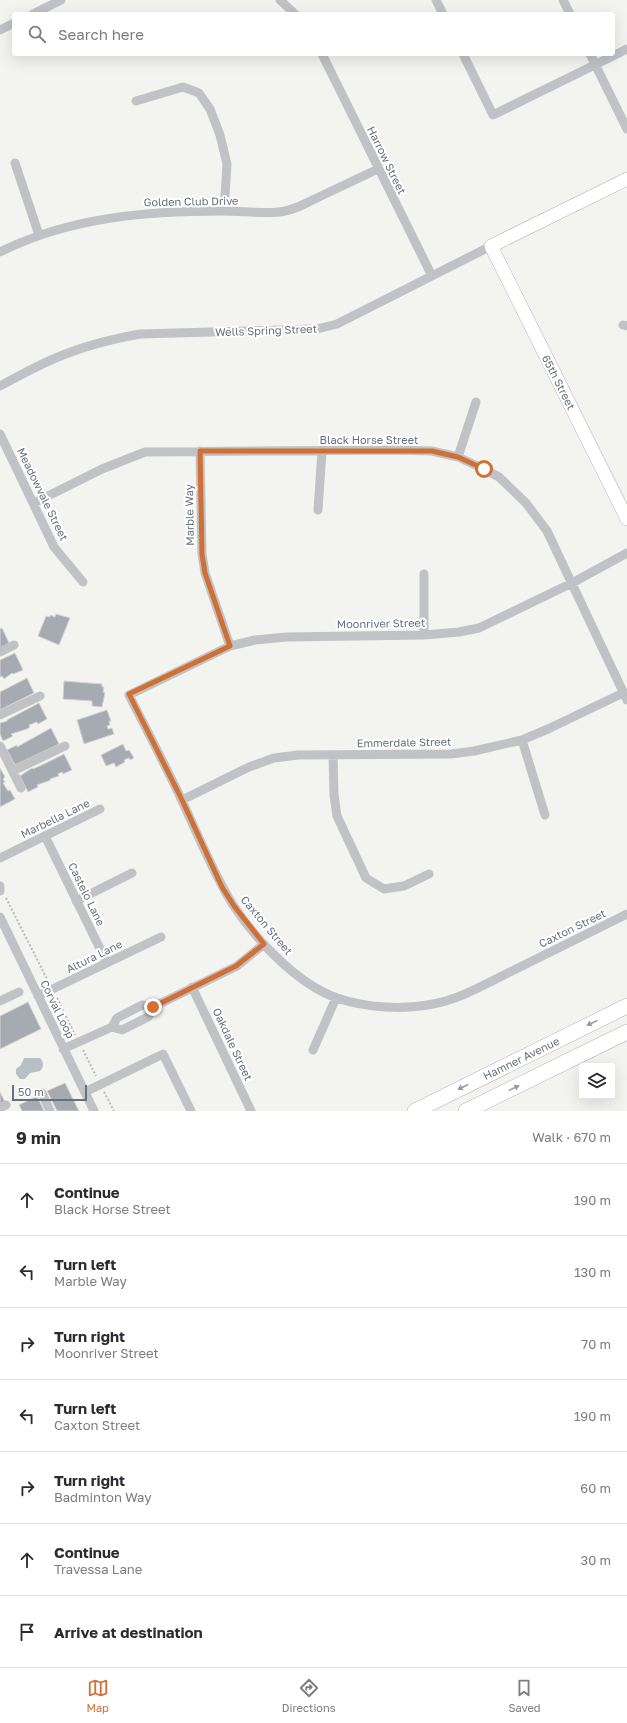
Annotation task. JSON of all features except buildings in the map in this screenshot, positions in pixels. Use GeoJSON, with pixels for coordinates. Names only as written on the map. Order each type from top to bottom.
{"type":"FeatureCollection","features":[{"type":"Feature","properties":{"kind":"main road","name":"Hamner Avenue"},"geometry":{"type":"LineString","coordinates":[[415,1111],[627,1006]]}},
{"type":"Feature","properties":{"kind":"main road"},"geometry":{"type":"LineString","coordinates":[[466,1111],[627,1032]]}},
{"type":"Feature","properties":{"kind":"street"},"geometry":{"type":"LineString","coordinates":[[37,12],[61,0]]}},
{"type":"Feature","properties":{"kind":"street"},"geometry":{"type":"LineString","coordinates":[[280,0],[293,12]]}},
{"type":"Feature","properties":{"kind":"street"},"geometry":{"type":"LineString","coordinates":[[436,0],[442,12]]}},
{"type":"Feature","properties":{"kind":"street"},"geometry":{"type":"LineString","coordinates":[[563,0],[569,12]]}},
{"type":"Feature","properties":{"kind":"street"},"geometry":{"type":"LineString","coordinates":[[0,30],[12,24]]}},
{"type":"Feature","properties":{"kind":"street"},"geometry":{"type":"LineString","coordinates":[[615,55],[627,49]]}},
{"type":"Feature","properties":{"kind":"street","name":"Harrow Street"},"geometry":{"type":"LineString","coordinates":[[323,56],[432,276]]}},
{"type":"Feature","properties":{"kind":"street"},"geometry":{"type":"LineString","coordinates":[[464,56],[493,115],[613,56]]}},
{"type":"Feature","properties":{"kind":"street"},"geometry":{"type":"LineString","coordinates":[[591,56],[627,129]]}},
{"type":"Feature","properties":{"kind":"street"},"geometry":{"type":"LineString","coordinates":[[136,101],[183,87],[199,93],[210,109],[220,135],[226,164],[224,211]]}},
{"type":"Feature","properties":{"kind":"street"},"geometry":{"type":"LineString","coordinates":[[15,163],[39,235]]}},
{"type":"Feature","properties":{"kind":"street","name":"Golden Club Drive"},"geometry":{"type":"LineString","coordinates":[[0,252],[39,235],[82,223],[120,216],[153,213],[224,211],[279,212],[300,206],[378,169]]}},
{"type":"Feature","properties":{"kind":"street","name":"Wells Spring Street"},"geometry":{"type":"LineString","coordinates":[[0,386],[56,357],[111,339],[133,335],[317,329],[337,324],[490,246],[627,179]]}},
{"type":"Feature","properties":{"kind":"street","name":"65th Street"},"geometry":{"type":"LineString","coordinates":[[490,246],[627,519]]}},
{"type":"Feature","properties":{"kind":"street"},"geometry":{"type":"LineString","coordinates":[[458,457],[476,402]]}},
{"type":"Feature","properties":{"kind":"street","name":"Meadowvale Street"},"geometry":{"type":"LineString","coordinates":[[0,434],[54,547],[83,582]]}},
{"type":"Feature","properties":{"kind":"street","name":"Marble Way"},"geometry":{"type":"LineString","coordinates":[[200,451],[202,554],[205,573],[230,646]]}},
{"type":"Feature","properties":{"kind":"street"},"geometry":{"type":"LineString","coordinates":[[318,510],[322,451]]}},
{"type":"Feature","properties":{"kind":"street","name":"Black Horse Street"},"geometry":{"type":"LineString","coordinates":[[34,503],[102,469],[145,452],[432,451],[458,457],[499,477],[526,503],[547,531],[625,696]]}},
{"type":"Feature","properties":{"kind":"street","name":"Moonriver Street"},"geometry":{"type":"LineString","coordinates":[[129,694],[230,646],[255,640],[287,637],[424,635],[460,632],[479,628],[572,583],[627,553]]}},
{"type":"Feature","properties":{"kind":"street"},"geometry":{"type":"LineString","coordinates":[[424,574],[424,635]]}},
{"type":"Feature","properties":{"kind":"street"},"geometry":{"type":"LineString","coordinates":[[0,652],[14,645]]}},
{"type":"Feature","properties":{"kind":"street","name":"Caxton Street"},"geometry":{"type":"LineString","coordinates":[[129,694],[182,800],[222,887],[234,906],[264,944],[285,965],[311,984],[336,998],[362,1004],[402,1008],[434,1004],[473,990],[627,914]]}},
{"type":"Feature","properties":{"kind":"street"},"geometry":{"type":"LineString","coordinates":[[0,715],[40,696]]}},
{"type":"Feature","properties":{"kind":"street","name":"Emmerdale Street"},"geometry":{"type":"LineString","coordinates":[[182,800],[250,767],[274,758],[298,755],[451,754],[498,746],[522,740],[625,696]]}},
{"type":"Feature","properties":{"kind":"street"},"geometry":{"type":"LineString","coordinates":[[522,740],[545,815]]}},
{"type":"Feature","properties":{"kind":"street"},"geometry":{"type":"LineString","coordinates":[[0,746],[21,788]]}},
{"type":"Feature","properties":{"kind":"street"},"geometry":{"type":"LineString","coordinates":[[12,771],[65,746]]}},
{"type":"Feature","properties":{"kind":"street"},"geometry":{"type":"LineString","coordinates":[[333,755],[334,795],[337,816],[366,878],[384,889],[404,886],[429,874]]}},
{"type":"Feature","properties":{"kind":"street","name":"Marbella Lane"},"geometry":{"type":"LineString","coordinates":[[0,858],[100,810]]}},
{"type":"Feature","properties":{"kind":"street","name":"Castelo Lane"},"geometry":{"type":"LineString","coordinates":[[45,836],[107,963]]}},
{"type":"Feature","properties":{"kind":"street"},"geometry":{"type":"LineString","coordinates":[[76,901],[132,873]]}},
{"type":"Feature","properties":{"kind":"street","name":"Corval Loop"},"geometry":{"type":"LineString","coordinates":[[0,917],[94,1111]]}},
{"type":"Feature","properties":{"kind":"street","name":"Altura Lane"},"geometry":{"type":"LineString","coordinates":[[38,996],[161,937]]}},
{"type":"Feature","properties":{"kind":"street"},"geometry":{"type":"LineString","coordinates":[[112,1027],[122,1030],[148,1017],[153,1007],[236,966],[264,944]]}},
{"type":"Feature","properties":{"kind":"street","name":"Oakdale Street"},"geometry":{"type":"LineString","coordinates":[[192,987],[251,1111]]}},
{"type":"Feature","properties":{"kind":"street"},"geometry":{"type":"LineString","coordinates":[[0,1001],[19,992]]}},
{"type":"Feature","properties":{"kind":"street"},"geometry":{"type":"LineString","coordinates":[[313,1050],[336,998]]}},
{"type":"Feature","properties":{"kind":"street"},"geometry":{"type":"LineString","coordinates":[[63,1049],[112,1027],[117,1018],[142,1005],[153,1007]]}},
{"type":"Feature","properties":{"kind":"street"},"geometry":{"type":"LineString","coordinates":[[128,1013],[134,1024]]}},
{"type":"Feature","properties":{"kind":"street"},"geometry":{"type":"LineString","coordinates":[[85,1092],[163,1054],[191,1111]]}},
{"type":"Feature","properties":{"kind":"street"},"geometry":{"type":"LineString","coordinates":[[42,1093],[50,1111]]}},
{"type":"Feature","properties":{"kind":"path"},"geometry":{"type":"LineString","coordinates":[[0,888],[114,1111]]}},
{"type":"Feature","properties":{"kind":"shaded area"},"geometry":{"type":"Polygon","coordinates":[[[24,1058],[40,1058],[43,1066],[40,1071],[30,1073],[25,1079],[20,1079],[16,1074],[16,1069],[21,1065],[24,1058]]]}},
{"type":"Feature","properties":{"kind":"route"},"geometry":{"type":"LineString","coordinates":[[153,1007],[236,966],[264,944],[234,906],[222,887],[182,800],[129,694],[230,646],[205,573],[202,554],[200,451],[432,451],[458,457],[484,469]]}}]}
